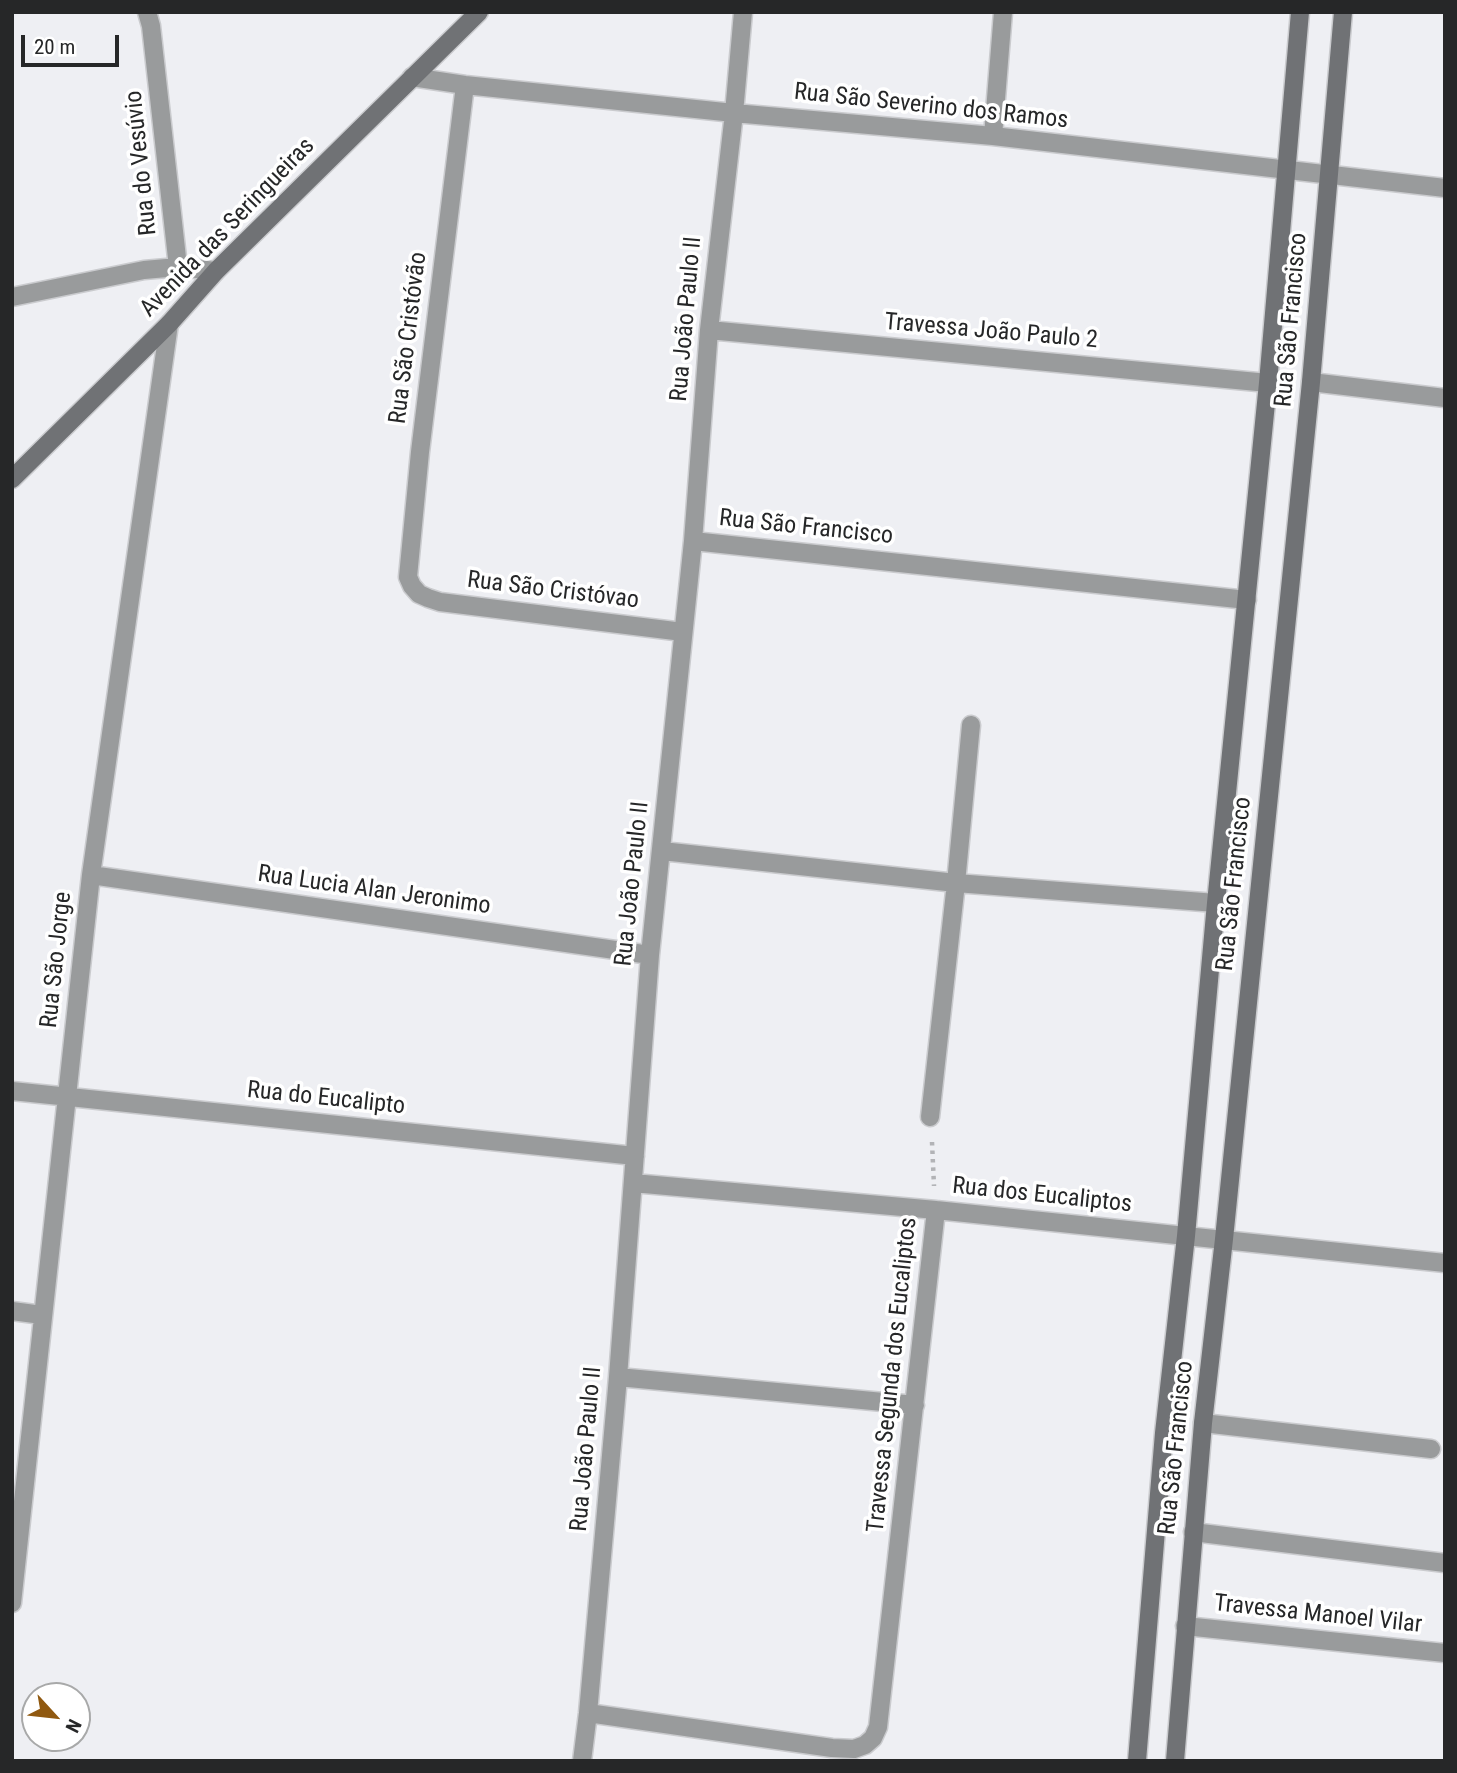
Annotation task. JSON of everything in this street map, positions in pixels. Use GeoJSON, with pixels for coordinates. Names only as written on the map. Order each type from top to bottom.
{"type":"FeatureCollection","features":[{"type":"Feature","properties":{"kind":"street","name":"Rua do Vesúvio"},"geometry":{"type":"LineString","coordinates":[[147,12],[151,26],[178,267]]}},
{"type":"Feature","properties":{"kind":"street","name":"Avenida das Seringueiras"},"geometry":{"type":"LineString","coordinates":[[12,479],[169,324],[216,271],[479,12]]}},
{"type":"Feature","properties":{"kind":"street","name":"Rua João Paulo II"},"geometry":{"type":"LineString","coordinates":[[582,1761],[618,1377],[650,955],[694,541],[709,330],[743,12]]}},
{"type":"Feature","properties":{"kind":"street"},"geometry":{"type":"LineString","coordinates":[[993,136],[1003,12]]}},
{"type":"Feature","properties":{"kind":"street","name":"Rua São Francisco"},"geometry":{"type":"LineString","coordinates":[[1137,1761],[1164,1433],[1186,1236],[1268,383],[1300,12]]}},
{"type":"Feature","properties":{"kind":"street","name":"Rua São Francisco"},"geometry":{"type":"LineString","coordinates":[[1175,1761],[1203,1423],[1311,382],[1343,12]]}},
{"type":"Feature","properties":{"kind":"street","name":"Rua São Severino dos Ramos"},"geometry":{"type":"LineString","coordinates":[[412,77],[734,113],[993,136],[1445,188]]}},
{"type":"Feature","properties":{"kind":"street","name":"Rua São Cristóvão"},"geometry":{"type":"LineString","coordinates":[[419,593],[408,577],[465,85]]}},
{"type":"Feature","properties":{"kind":"street"},"geometry":{"type":"LineString","coordinates":[[12,297],[145,270],[178,267],[216,271]]}},
{"type":"Feature","properties":{"kind":"street","name":"Rua São Jorge"},"geometry":{"type":"LineString","coordinates":[[12,1603],[18,1509],[91,875],[169,324]]}},
{"type":"Feature","properties":{"kind":"street","name":"Travessa João Paulo 2"},"geometry":{"type":"LineString","coordinates":[[709,330],[1268,383]]}},
{"type":"Feature","properties":{"kind":"street"},"geometry":{"type":"LineString","coordinates":[[1311,382],[1445,398]]}},
{"type":"Feature","properties":{"kind":"street","name":"Rua São Francisco"},"geometry":{"type":"LineString","coordinates":[[694,541],[1247,600]]}},
{"type":"Feature","properties":{"kind":"street","name":"Rua São Cristóvao"},"geometry":{"type":"LineString","coordinates":[[419,593],[440,602],[683,632]]}},
{"type":"Feature","properties":{"kind":"street"},"geometry":{"type":"LineString","coordinates":[[930,1117],[971,725]]}},
{"type":"Feature","properties":{"kind":"street"},"geometry":{"type":"LineString","coordinates":[[662,851],[956,883],[1216,903]]}},
{"type":"Feature","properties":{"kind":"street","name":"Rua Lucia Alan Jeronimo"},"geometry":{"type":"LineString","coordinates":[[91,875],[650,955]]}},
{"type":"Feature","properties":{"kind":"street","name":"Rua do Eucalipto"},"geometry":{"type":"LineString","coordinates":[[12,1091],[635,1156]]}},
{"type":"Feature","properties":{"kind":"street","name":"Rua dos Eucaliptos"},"geometry":{"type":"LineString","coordinates":[[633,1183],[936,1210],[1445,1263]]}},
{"type":"Feature","properties":{"kind":"street","name":"Travessa Segunda dos Eucaliptos"},"geometry":{"type":"LineString","coordinates":[[588,1713],[832,1748],[854,1749],[873,1738],[878,1727],[936,1210]]}},
{"type":"Feature","properties":{"kind":"street"},"geometry":{"type":"LineString","coordinates":[[12,1311],[42,1315]]}},
{"type":"Feature","properties":{"kind":"street"},"geometry":{"type":"LineString","coordinates":[[618,1377],[915,1405]]}},
{"type":"Feature","properties":{"kind":"street"},"geometry":{"type":"LineString","coordinates":[[1203,1423],[1431,1449]]}},
{"type":"Feature","properties":{"kind":"street"},"geometry":{"type":"LineString","coordinates":[[1193,1532],[1445,1563]]}},
{"type":"Feature","properties":{"kind":"street","name":"Travessa Manoel Vilar"},"geometry":{"type":"LineString","coordinates":[[1185,1626],[1445,1653]]}},
{"type":"Feature","properties":{"kind":"path","name":"Travessa Segunda dos Eucaliptos"},"geometry":{"type":"LineString","coordinates":[[930,1117],[936,1210]]}}]}
